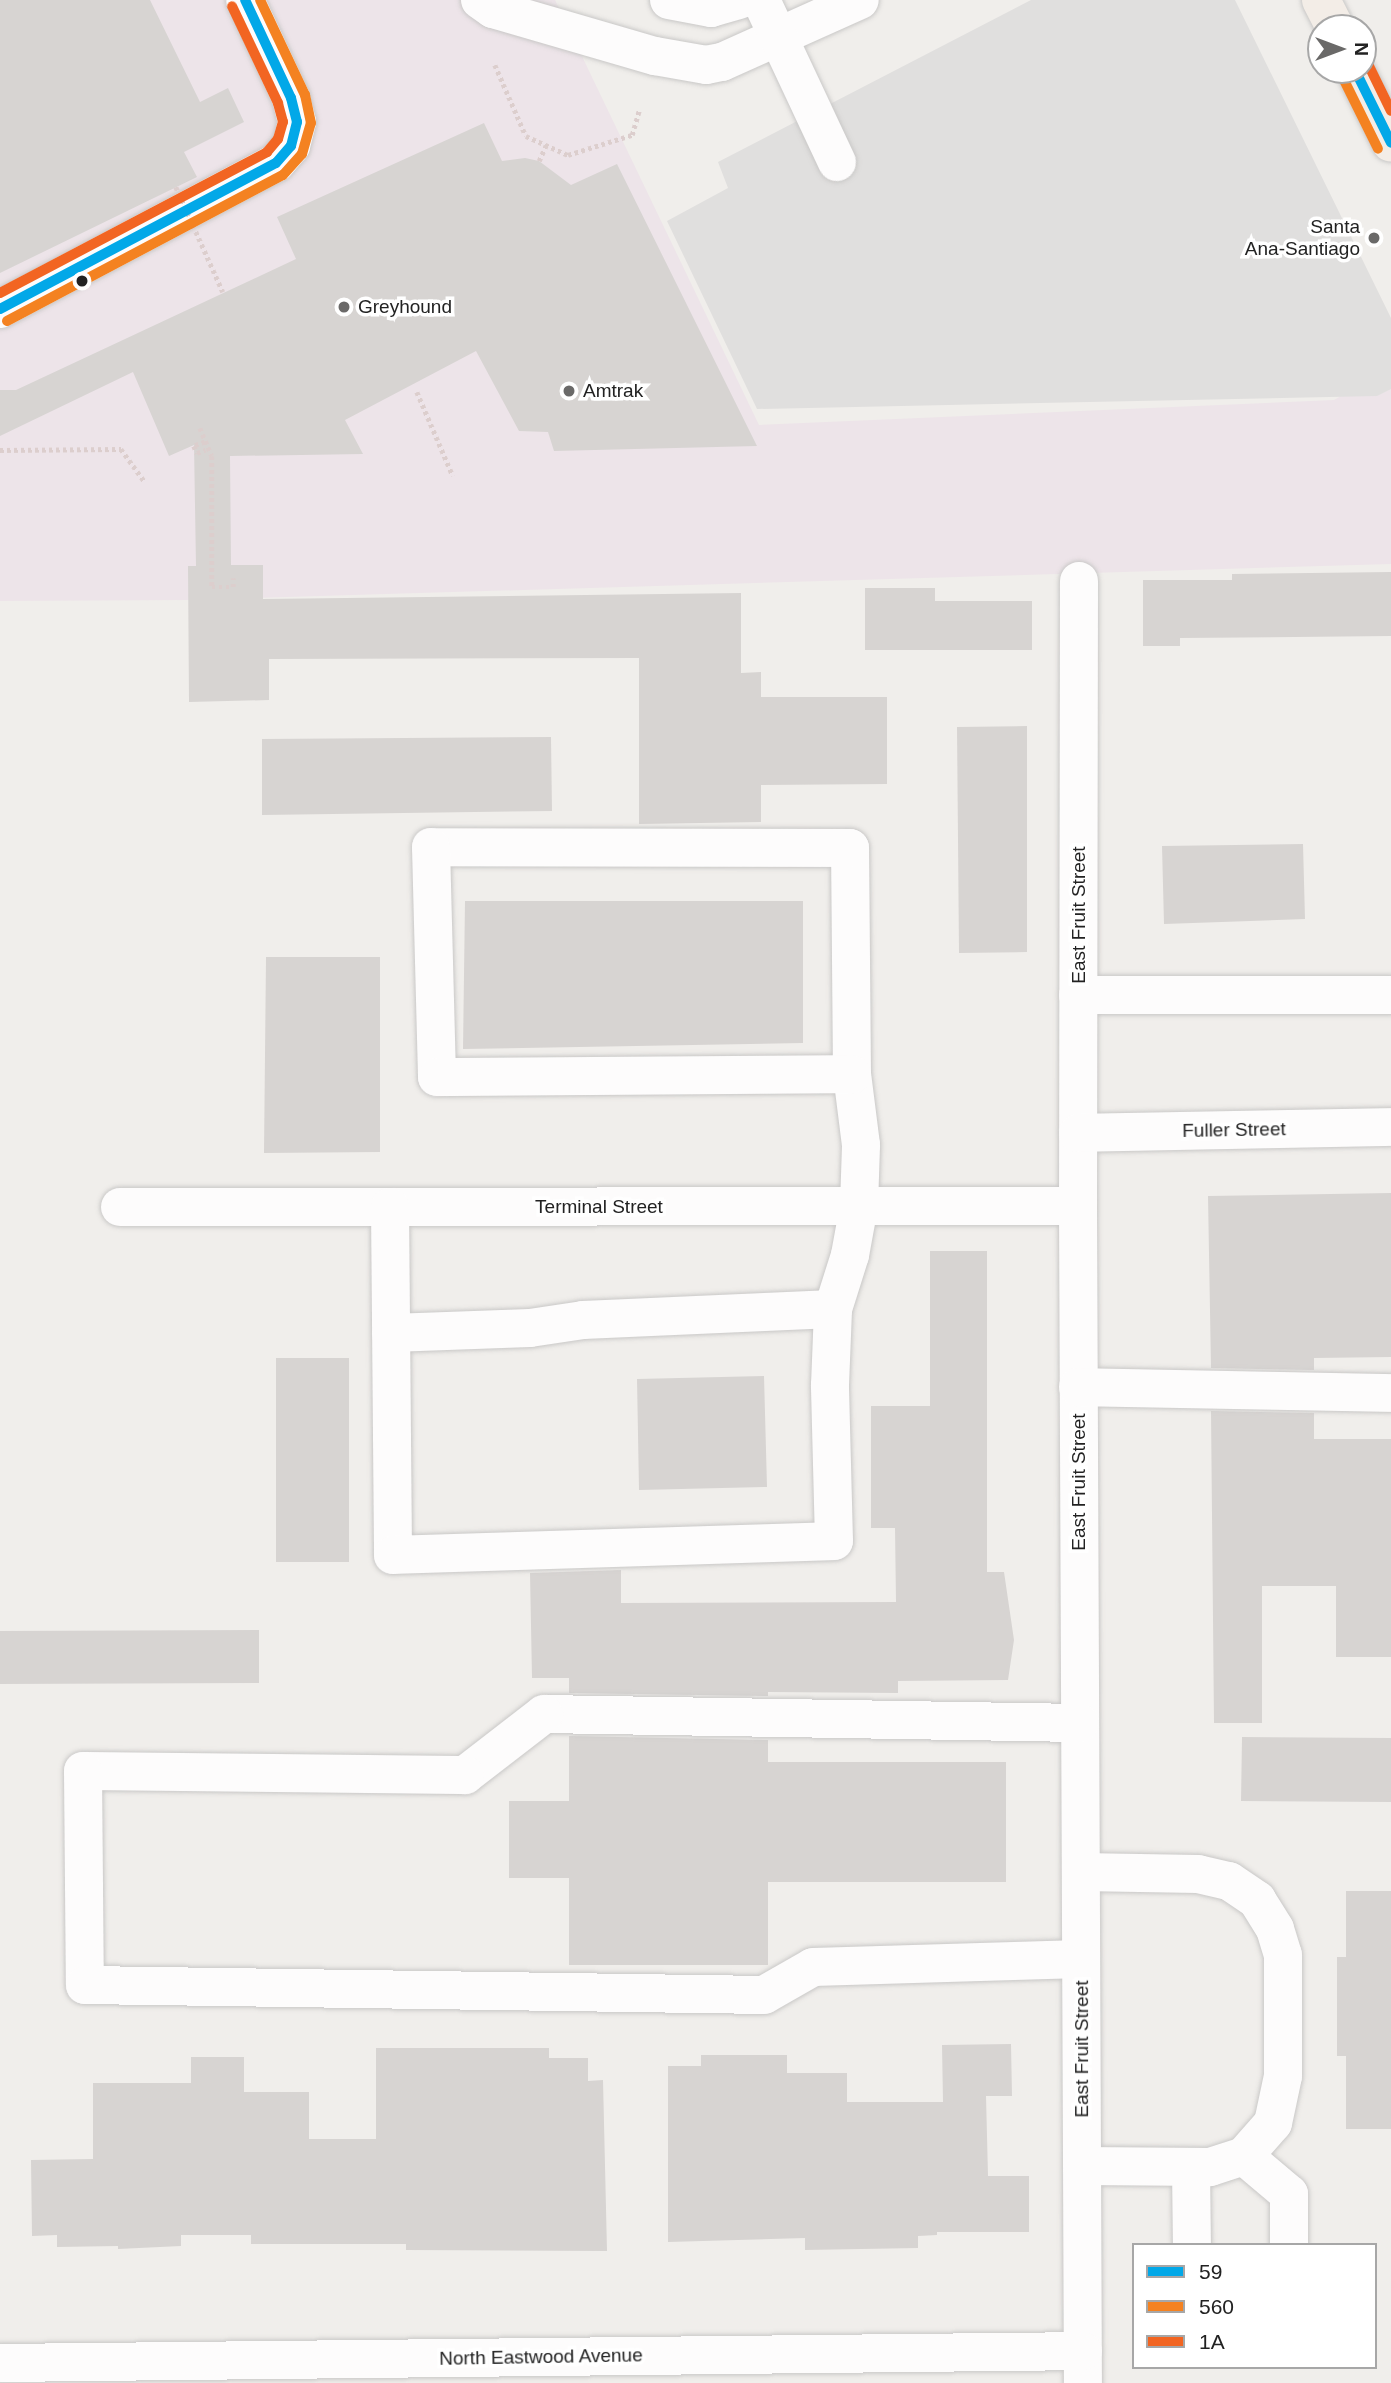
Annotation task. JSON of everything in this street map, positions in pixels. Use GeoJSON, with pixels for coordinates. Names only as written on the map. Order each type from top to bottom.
{"type":"FeatureCollection","features":[{"type":"Feature","properties":{"kind":"main road"},"geometry":{"type":"LineString","coordinates":[[1362,84],[1391,143]]}},
{"type":"Feature","properties":{"kind":"street"},"geometry":{"type":"LineString","coordinates":[[0,309],[276,163],[291,146],[296,122],[292,98],[245,0]]}},
{"type":"Feature","properties":{"kind":"street"},"geometry":{"type":"LineString","coordinates":[[480,0],[494,9],[690,65],[722,62],[860,0]]}},
{"type":"Feature","properties":{"kind":"street"},"geometry":{"type":"LineString","coordinates":[[669,0],[711,8],[738,0]]}},
{"type":"Feature","properties":{"kind":"street"},"geometry":{"type":"LineString","coordinates":[[761,0],[837,162]]}},
{"type":"Feature","properties":{"kind":"street","name":"East Fruit Street"},"geometry":{"type":"LineString","coordinates":[[1079,581],[1078,1206],[1083,2367]]}},
{"type":"Feature","properties":{"kind":"street"},"geometry":{"type":"LineString","coordinates":[[390,1207],[393,1555],[834,1541],[830,1385],[833,1308],[850,1255],[859,1206],[861,1145],[852,1074],[850,848],[431,848],[437,1077],[852,1074]]}},
{"type":"Feature","properties":{"kind":"street"},"geometry":{"type":"LineString","coordinates":[[1079,995],[1391,995]]}},
{"type":"Feature","properties":{"kind":"street","name":"Fuller Street"},"geometry":{"type":"LineString","coordinates":[[1078,1133],[1391,1127]]}},
{"type":"Feature","properties":{"kind":"street","name":"Terminal Street"},"geometry":{"type":"LineString","coordinates":[[120,1207],[1078,1206]]}},
{"type":"Feature","properties":{"kind":"street"},"geometry":{"type":"LineString","coordinates":[[391,1333],[530,1328],[583,1320],[833,1308]]}},
{"type":"Feature","properties":{"kind":"street"},"geometry":{"type":"LineString","coordinates":[[1079,1387],[1391,1393]]}},
{"type":"Feature","properties":{"kind":"street"},"geometry":{"type":"LineString","coordinates":[[1080,1723],[544,1714],[465,1775],[83,1771],[83,1784],[85,1984],[764,1995],[813,1966],[1081,1959]]}},
{"type":"Feature","properties":{"kind":"street"},"geometry":{"type":"LineString","coordinates":[[1081,1872],[1198,1874],[1229,1881],[1257,1900],[1275,1929],[1283,1955],[1283,2076],[1273,2123],[1244,2156],[1210,2167],[1082,2166]]}},
{"type":"Feature","properties":{"kind":"street"},"geometry":{"type":"LineString","coordinates":[[1244,2156],[1289,2194],[1289,2243]]}},
{"type":"Feature","properties":{"kind":"street"},"geometry":{"type":"LineString","coordinates":[[1191,2168],[1192,2243]]}},
{"type":"Feature","properties":{"kind":"street","name":"North Eastwood Avenue"},"geometry":{"type":"LineString","coordinates":[[0,2363],[1083,2367]]}},
{"type":"Feature","properties":{"kind":"path"},"geometry":{"type":"LineString","coordinates":[[495,65],[526,136],[568,155],[632,135],[639,111]]}},
{"type":"Feature","properties":{"kind":"path"},"geometry":{"type":"LineString","coordinates":[[539,161],[546,145]]}},
{"type":"Feature","properties":{"kind":"path"},"geometry":{"type":"LineString","coordinates":[[176,187],[223,292]]}},
{"type":"Feature","properties":{"kind":"path"},"geometry":{"type":"LineString","coordinates":[[416,392],[453,477]]}},
{"type":"Feature","properties":{"kind":"path"},"geometry":{"type":"LineString","coordinates":[[200,428],[212,456],[212,587],[233,587],[233,578]]}},
{"type":"Feature","properties":{"kind":"path"},"geometry":{"type":"LineString","coordinates":[[205,442],[194,446],[197,453],[205,450]]}},
{"type":"Feature","properties":{"kind":"path"},"geometry":{"type":"LineString","coordinates":[[0,450],[121,449],[144,481]]}},
{"type":"Feature","properties":{"kind":"shaded area"},"geometry":{"type":"Polygon","coordinates":[[[0,0],[555,0],[759,425],[1334,400],[1391,367],[1391,564],[188,600],[0,601],[0,0]]]}},
{"type":"Feature","properties":{"kind":"shaded area"},"geometry":{"type":"Polygon","coordinates":[[[1031,0],[1235,0],[1391,318],[1391,389],[1377,396],[757,409],[667,221],[728,188],[718,162],[1031,0]]]}},
{"type":"Feature","properties":{"kind":"building"},"geometry":{"type":"Polygon","coordinates":[[[0,0],[150,0],[200,102],[228,88],[244,122],[184,152],[197,177],[0,273],[0,0]]]}},
{"type":"Feature","properties":{"kind":"building"},"geometry":{"type":"Polygon","coordinates":[[[484,123],[502,161],[525,158],[539,161],[571,185],[617,164],[757,446],[554,451],[548,432],[519,431],[476,351],[345,420],[363,454],[230,456],[231,565],[263,565],[263,599],[741,593],[741,673],[761,672],[761,697],[887,697],[887,784],[761,785],[761,822],[639,824],[639,658],[269,659],[269,700],[189,702],[188,566],[196,566],[194,445],[169,456],[133,372],[0,436],[0,390],[16,390],[296,259],[277,217],[484,123]]]}},
{"type":"Feature","properties":{"kind":"building"},"geometry":{"type":"Polygon","coordinates":[[[1391,572],[1391,636],[1180,638],[1180,646],[1143,646],[1143,580],[1232,580],[1232,574],[1391,572]]]}},
{"type":"Feature","properties":{"kind":"building"},"geometry":{"type":"Polygon","coordinates":[[[865,588],[935,588],[935,601],[1032,601],[1032,650],[865,650],[865,588]]]}},
{"type":"Feature","properties":{"kind":"building"},"geometry":{"type":"Polygon","coordinates":[[[1027,726],[1027,952],[959,953],[957,727],[1027,726]]]}},
{"type":"Feature","properties":{"kind":"building"},"geometry":{"type":"Polygon","coordinates":[[[551,737],[552,811],[262,815],[262,739],[551,737]]]}},
{"type":"Feature","properties":{"kind":"building"},"geometry":{"type":"Polygon","coordinates":[[[1303,844],[1305,919],[1164,924],[1162,846],[1303,844]]]}},
{"type":"Feature","properties":{"kind":"building"},"geometry":{"type":"Polygon","coordinates":[[[465,901],[803,901],[803,1043],[463,1049],[465,901]]]}},
{"type":"Feature","properties":{"kind":"building"},"geometry":{"type":"Polygon","coordinates":[[[266,957],[380,957],[380,1152],[264,1153],[266,957]]]}},
{"type":"Feature","properties":{"kind":"building"},"geometry":{"type":"Polygon","coordinates":[[[1391,1193],[1391,1357],[1314,1358],[1314,1370],[1211,1368],[1208,1196],[1391,1193]]]}},
{"type":"Feature","properties":{"kind":"building"},"geometry":{"type":"Polygon","coordinates":[[[930,1251],[987,1251],[987,1572],[1004,1572],[1014,1640],[1008,1680],[898,1681],[898,1693],[768,1692],[768,1696],[569,1693],[569,1678],[532,1678],[530,1573],[621,1570],[621,1603],[896,1602],[895,1528],[871,1528],[871,1406],[930,1406],[930,1251]]]}},
{"type":"Feature","properties":{"kind":"building"},"geometry":{"type":"Polygon","coordinates":[[[276,1358],[349,1358],[349,1562],[276,1562],[276,1358]]]}},
{"type":"Feature","properties":{"kind":"building"},"geometry":{"type":"Polygon","coordinates":[[[764,1376],[767,1487],[639,1490],[637,1379],[764,1376]]]}},
{"type":"Feature","properties":{"kind":"building"},"geometry":{"type":"Polygon","coordinates":[[[1211,1411],[1314,1413],[1314,1439],[1391,1439],[1391,1657],[1336,1657],[1336,1586],[1262,1586],[1262,1723],[1214,1723],[1211,1411]]]}},
{"type":"Feature","properties":{"kind":"building"},"geometry":{"type":"Polygon","coordinates":[[[259,1630],[259,1683],[0,1684],[0,1631],[259,1630]]]}},
{"type":"Feature","properties":{"kind":"building"},"geometry":{"type":"Polygon","coordinates":[[[569,1736],[768,1740],[768,1762],[1006,1762],[1006,1882],[768,1882],[768,1965],[569,1965],[569,1878],[509,1878],[509,1801],[569,1801],[569,1736]]]}},
{"type":"Feature","properties":{"kind":"building"},"geometry":{"type":"Polygon","coordinates":[[[1242,1737],[1391,1738],[1391,1802],[1241,1801],[1242,1737]]]}},
{"type":"Feature","properties":{"kind":"building"},"geometry":{"type":"Polygon","coordinates":[[[1346,1891],[1391,1891],[1391,2129],[1346,2129],[1346,2056],[1337,2056],[1337,1957],[1346,1957],[1346,1891]]]}},
{"type":"Feature","properties":{"kind":"building"},"geometry":{"type":"Polygon","coordinates":[[[1011,2044],[1012,2096],[986,2096],[988,2176],[1029,2176],[1029,2232],[937,2232],[937,2235],[918,2236],[918,2248],[805,2250],[805,2238],[668,2242],[668,2066],[701,2066],[701,2055],[787,2055],[787,2073],[847,2073],[847,2102],[943,2102],[942,2045],[1011,2044]]]}},
{"type":"Feature","properties":{"kind":"building"},"geometry":{"type":"Polygon","coordinates":[[[376,2048],[549,2048],[549,2058],[588,2058],[588,2081],[603,2080],[607,2251],[406,2250],[406,2244],[251,2244],[251,2235],[181,2235],[181,2246],[118,2249],[118,2246],[57,2247],[57,2235],[32,2236],[31,2160],[93,2159],[93,2083],[191,2083],[191,2057],[244,2057],[244,2092],[309,2092],[309,2139],[376,2139],[376,2048]]]}},
{"type":"Feature","properties":{"kind":"transit line","name":"59"},"geometry":{"type":"LineString","coordinates":[[0,309],[276,163],[291,146],[297,122],[291,98],[245,0]]}},
{"type":"Feature","properties":{"kind":"transit line","name":"560"},"geometry":{"type":"LineString","coordinates":[[7,321],[283,175],[302,154],[311,123],[305,95],[260,0]]}},
{"type":"Feature","properties":{"kind":"transit line","name":"1A"},"geometry":{"type":"LineString","coordinates":[[0,293],[267,152],[278,139],[283,122],[278,103],[232,6]]}},
{"type":"Feature","properties":{"kind":"transit line","name":"1A"},"geometry":{"type":"LineString","coordinates":[[1377,82],[1391,111]]}},
{"type":"Feature","properties":{"kind":"transit line","name":"560"},"geometry":{"type":"LineString","coordinates":[[1346,84],[1378,149]]}},
{"type":"Feature","properties":{"kind":"transit line","name":"59"},"geometry":{"type":"LineString","coordinates":[[1362,84],[1391,143]]}},
{"type":"Feature","properties":{"kind":"place","name":"Santa Ana-Santiago"},"geometry":{"type":"Point","coordinates":[1374,238]}},
{"type":"Feature","properties":{"kind":"place","name":"Greyhound"},"geometry":{"type":"Point","coordinates":[344,307]}},
{"type":"Feature","properties":{"kind":"place","name":"Amtrak"},"geometry":{"type":"Point","coordinates":[569,391]}}]}
